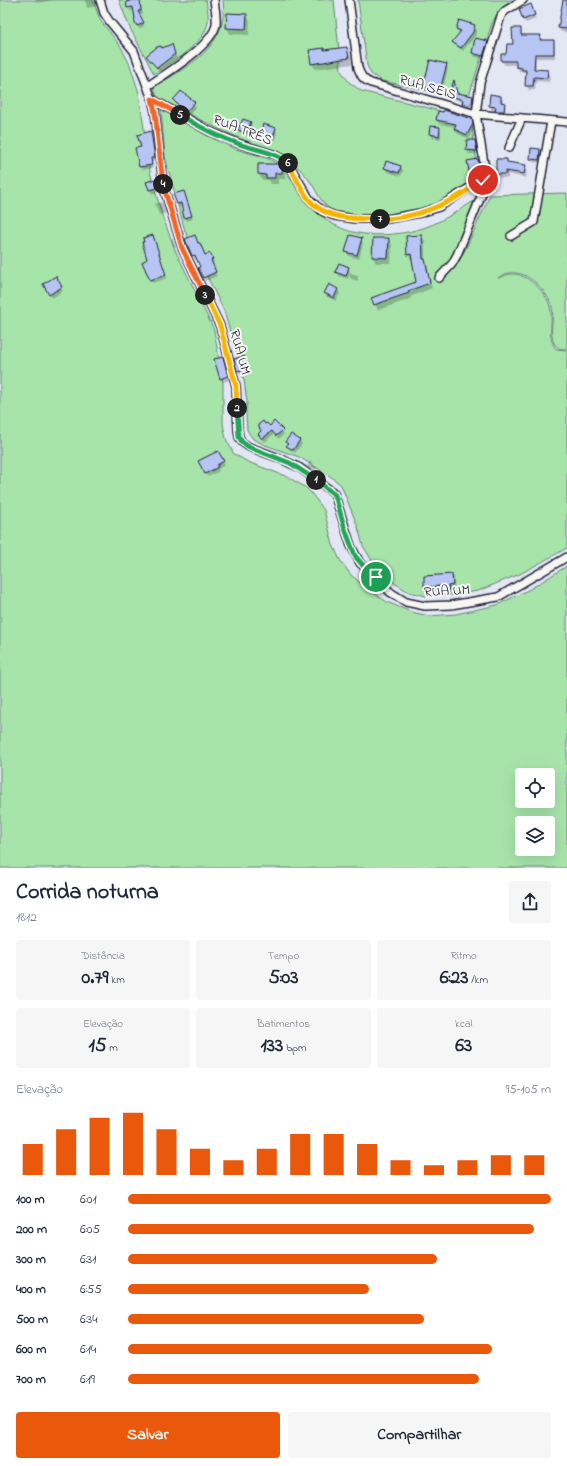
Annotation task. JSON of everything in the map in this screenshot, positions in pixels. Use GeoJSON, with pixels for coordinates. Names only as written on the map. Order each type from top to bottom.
{"type":"FeatureCollection","features":[{"type":"Feature","properties":{"kind":"street","name":"RUA UM"},"geometry":{"type":"LineString","coordinates":[[100,0],[104,13],[134,51],[148,86],[155,112],[164,185],[182,248],[220,326],[236,386],[238,430],[239,437],[242,442],[249,447],[280,458],[300,468],[334,493],[351,546],[360,563],[390,592],[406,602],[426,606],[451,605],[498,597],[567,557]]}},
{"type":"Feature","properties":{"kind":"street"},"geometry":{"type":"LineString","coordinates":[[148,86],[198,50],[208,40],[216,25],[214,0]]}},
{"type":"Feature","properties":{"kind":"street","name":"RUA SEIS"},"geometry":{"type":"LineString","coordinates":[[349,0],[358,68],[362,78],[371,83],[476,114],[567,122]]}},
{"type":"Feature","properties":{"kind":"street"},"geometry":{"type":"LineString","coordinates":[[439,278],[452,264],[457,255],[482,194],[485,178],[476,114],[480,83],[501,16],[505,10],[523,0]]}},
{"type":"Feature","properties":{"kind":"street","name":"RUA TRÊS"},"geometry":{"type":"LineString","coordinates":[[152,99],[209,131],[240,144],[282,158],[288,163],[310,200],[322,211],[335,216],[387,219],[420,213],[438,207],[485,178]]}},
{"type":"Feature","properties":{"kind":"street"},"geometry":{"type":"LineString","coordinates":[[509,148],[522,118]]}},
{"type":"Feature","properties":{"kind":"street"},"geometry":{"type":"LineString","coordinates":[[511,236],[534,222],[551,121]]}},
{"type":"Feature","properties":{"kind":"green space"},"geometry":{"type":"Polygon","coordinates":[[[0,0],[93,0],[100,20],[121,47],[130,65],[139,93],[150,172],[162,215],[176,252],[214,330],[223,383],[223,424],[226,439],[234,454],[248,462],[288,477],[308,489],[324,510],[333,545],[340,560],[351,575],[365,587],[387,602],[411,612],[430,616],[456,614],[497,605],[530,589],[567,566],[567,868],[0,868],[0,0]]]}},
{"type":"Feature","properties":{"kind":"green space"},"geometry":{"type":"Polygon","coordinates":[[[119,0],[206,0],[208,22],[206,30],[201,38],[186,52],[154,74],[129,26],[119,0]]]}},
{"type":"Feature","properties":{"kind":"green space"},"geometry":{"type":"Polygon","coordinates":[[[223,0],[334,0],[341,71],[349,82],[361,91],[471,120],[479,179],[446,200],[425,208],[396,214],[363,216],[335,211],[324,204],[303,172],[281,154],[249,142],[200,120],[157,97],[154,87],[192,63],[213,43],[220,30],[223,16],[223,0]]]}},
{"type":"Feature","properties":{"kind":"green space"},"geometry":{"type":"Polygon","coordinates":[[[358,0],[514,0],[503,7],[493,21],[468,99],[382,81],[371,74],[367,65],[358,0]]]}},
{"type":"Feature","properties":{"kind":"green space"},"geometry":{"type":"Polygon","coordinates":[[[161,109],[236,149],[261,156],[276,163],[290,177],[308,204],[329,222],[346,230],[357,233],[381,235],[416,230],[439,222],[474,201],[456,252],[440,280],[458,263],[490,195],[567,193],[567,349],[559,348],[554,343],[552,334],[552,307],[547,296],[538,285],[527,276],[521,274],[510,273],[498,278],[510,274],[518,275],[530,280],[541,290],[550,307],[551,339],[553,344],[556,349],[567,350],[567,548],[520,574],[478,591],[451,595],[426,596],[409,592],[391,581],[373,562],[363,546],[358,527],[341,485],[330,476],[299,457],[265,445],[253,439],[247,430],[247,402],[244,380],[224,311],[185,231],[165,157],[161,109]]]}},
{"type":"Feature","properties":{"kind":"building"},"geometry":{"type":"Polygon","coordinates":[[[130,0],[140,0],[141,11],[138,11],[144,23],[137,26],[134,20],[133,7],[127,8],[126,2],[130,0]]]}},
{"type":"Feature","properties":{"kind":"building"},"geometry":{"type":"Polygon","coordinates":[[[563,0],[567,0],[567,29],[558,28],[563,0]]]}},
{"type":"Feature","properties":{"kind":"building"},"geometry":{"type":"Polygon","coordinates":[[[531,4],[535,15],[523,20],[519,9],[531,4]]]}},
{"type":"Feature","properties":{"kind":"building"},"geometry":{"type":"Polygon","coordinates":[[[227,13],[247,14],[246,29],[226,28],[227,13]]]}},
{"type":"Feature","properties":{"kind":"building"},"geometry":{"type":"Polygon","coordinates":[[[459,20],[475,25],[473,32],[461,48],[452,42],[461,31],[456,29],[459,20]]]}},
{"type":"Feature","properties":{"kind":"building"},"geometry":{"type":"Polygon","coordinates":[[[512,28],[521,28],[521,35],[541,35],[540,40],[554,40],[554,54],[535,54],[534,69],[548,70],[547,78],[534,77],[533,86],[525,86],[526,70],[516,67],[516,61],[501,61],[501,54],[506,54],[507,44],[513,44],[512,28]]]}},
{"type":"Feature","properties":{"kind":"building"},"geometry":{"type":"Polygon","coordinates":[[[475,38],[488,41],[483,56],[472,53],[475,38]]]}},
{"type":"Feature","properties":{"kind":"building"},"geometry":{"type":"Polygon","coordinates":[[[172,44],[175,54],[157,68],[146,56],[157,47],[161,46],[162,48],[172,44]]]}},
{"type":"Feature","properties":{"kind":"building"},"geometry":{"type":"Polygon","coordinates":[[[347,47],[349,58],[311,64],[309,50],[347,47]]]}},
{"type":"Feature","properties":{"kind":"building"},"geometry":{"type":"Polygon","coordinates":[[[430,60],[447,64],[440,90],[423,87],[430,60]]]}},
{"type":"Feature","properties":{"kind":"building"},"geometry":{"type":"Polygon","coordinates":[[[454,80],[457,93],[473,96],[472,103],[469,105],[462,104],[463,100],[449,95],[454,80]]]}},
{"type":"Feature","properties":{"kind":"building"},"geometry":{"type":"Polygon","coordinates":[[[181,91],[195,102],[186,112],[173,100],[181,91]]]}},
{"type":"Feature","properties":{"kind":"building"},"geometry":{"type":"Polygon","coordinates":[[[490,94],[501,96],[501,102],[505,103],[504,111],[495,111],[496,107],[489,106],[490,94]]]}},
{"type":"Feature","properties":{"kind":"building"},"geometry":{"type":"Polygon","coordinates":[[[444,110],[472,119],[473,124],[467,135],[454,129],[456,124],[436,120],[438,111],[443,112],[444,110]]]}},
{"type":"Feature","properties":{"kind":"building"},"geometry":{"type":"Polygon","coordinates":[[[243,119],[251,122],[246,133],[238,130],[243,119]]]}},
{"type":"Feature","properties":{"kind":"building"},"geometry":{"type":"Polygon","coordinates":[[[263,124],[276,128],[273,137],[260,133],[263,124]]]}},
{"type":"Feature","properties":{"kind":"building"},"geometry":{"type":"Polygon","coordinates":[[[430,126],[440,127],[439,136],[429,134],[430,126]]]}},
{"type":"Feature","properties":{"kind":"building"},"geometry":{"type":"Polygon","coordinates":[[[151,131],[155,158],[151,158],[152,165],[139,167],[135,148],[141,147],[137,135],[151,131]]]}},
{"type":"Feature","properties":{"kind":"building"},"geometry":{"type":"Polygon","coordinates":[[[467,140],[475,140],[477,151],[466,150],[467,140]]]}},
{"type":"Feature","properties":{"kind":"building"},"geometry":{"type":"Polygon","coordinates":[[[531,148],[540,149],[539,160],[530,159],[531,148]]]}},
{"type":"Feature","properties":{"kind":"building"},"geometry":{"type":"Polygon","coordinates":[[[478,159],[480,174],[470,176],[467,161],[478,159]]]}},
{"type":"Feature","properties":{"kind":"building"},"geometry":{"type":"Polygon","coordinates":[[[496,159],[507,159],[507,162],[526,165],[524,174],[506,171],[506,174],[496,174],[496,159]]]}},
{"type":"Feature","properties":{"kind":"building"},"geometry":{"type":"Polygon","coordinates":[[[386,161],[401,166],[399,173],[384,168],[386,161]]]}},
{"type":"Feature","properties":{"kind":"building"},"geometry":{"type":"Polygon","coordinates":[[[258,164],[281,164],[283,165],[282,173],[275,173],[275,178],[266,178],[266,175],[258,174],[258,164]]]}},
{"type":"Feature","properties":{"kind":"building"},"geometry":{"type":"Polygon","coordinates":[[[155,179],[158,188],[149,190],[146,182],[155,179]]]}},
{"type":"Feature","properties":{"kind":"building"},"geometry":{"type":"Polygon","coordinates":[[[184,191],[192,216],[184,218],[181,203],[177,204],[173,194],[184,191]]]}},
{"type":"Feature","properties":{"kind":"building"},"geometry":{"type":"Polygon","coordinates":[[[153,235],[166,275],[150,280],[142,262],[147,259],[142,242],[144,242],[143,238],[153,235]]]}},
{"type":"Feature","properties":{"kind":"building"},"geometry":{"type":"Polygon","coordinates":[[[195,235],[205,255],[210,253],[216,272],[203,278],[198,268],[200,267],[195,255],[192,256],[185,239],[195,235]]]}},
{"type":"Feature","properties":{"kind":"building"},"geometry":{"type":"Polygon","coordinates":[[[350,235],[362,238],[357,255],[345,252],[350,235]]]}},
{"type":"Feature","properties":{"kind":"building"},"geometry":{"type":"Polygon","coordinates":[[[422,235],[423,259],[425,259],[430,283],[408,291],[409,293],[374,305],[371,298],[416,282],[411,254],[407,255],[406,236],[422,235]]]}},
{"type":"Feature","properties":{"kind":"building"},"geometry":{"type":"Polygon","coordinates":[[[373,238],[389,238],[388,258],[372,257],[373,238]]]}},
{"type":"Feature","properties":{"kind":"building"},"geometry":{"type":"Polygon","coordinates":[[[339,263],[349,267],[346,276],[335,272],[339,263]]]}},
{"type":"Feature","properties":{"kind":"building"},"geometry":{"type":"Polygon","coordinates":[[[56,276],[62,287],[49,295],[43,284],[56,276]]]}},
{"type":"Feature","properties":{"kind":"building"},"geometry":{"type":"Polygon","coordinates":[[[329,284],[338,289],[334,298],[324,293],[329,284]]]}},
{"type":"Feature","properties":{"kind":"building"},"geometry":{"type":"Polygon","coordinates":[[[244,356],[247,368],[237,371],[234,359],[244,356]]]}},
{"type":"Feature","properties":{"kind":"building"},"geometry":{"type":"Polygon","coordinates":[[[223,357],[228,376],[220,379],[214,359],[223,357]]]}},
{"type":"Feature","properties":{"kind":"building"},"geometry":{"type":"Polygon","coordinates":[[[263,421],[265,424],[267,423],[270,426],[274,421],[283,430],[276,436],[272,431],[262,439],[258,434],[261,431],[258,425],[263,421]]]}},
{"type":"Feature","properties":{"kind":"building"},"geometry":{"type":"Polygon","coordinates":[[[291,434],[300,440],[293,450],[286,446],[288,444],[285,442],[291,434]]]}},
{"type":"Feature","properties":{"kind":"building"},"geometry":{"type":"Polygon","coordinates":[[[218,451],[224,461],[217,465],[218,467],[205,474],[198,461],[218,451]]]}},
{"type":"Feature","properties":{"kind":"building"},"geometry":{"type":"Polygon","coordinates":[[[452,574],[453,585],[448,586],[449,590],[441,591],[441,586],[424,587],[424,576],[452,574]]]}},
{"type":"Feature","properties":{"kind":"route"},"geometry":{"type":"LineString","coordinates":[[376,577],[367,570],[355,556],[340,515],[334,493],[300,468],[280,458],[249,447],[242,442],[239,437],[237,423],[238,394],[220,326],[182,248],[172,208],[164,185],[160,166],[155,112],[152,99],[209,131],[240,144],[282,158],[288,163],[304,192],[316,207],[335,216],[387,219],[420,213],[438,207],[462,194],[483,180]]}}]}
